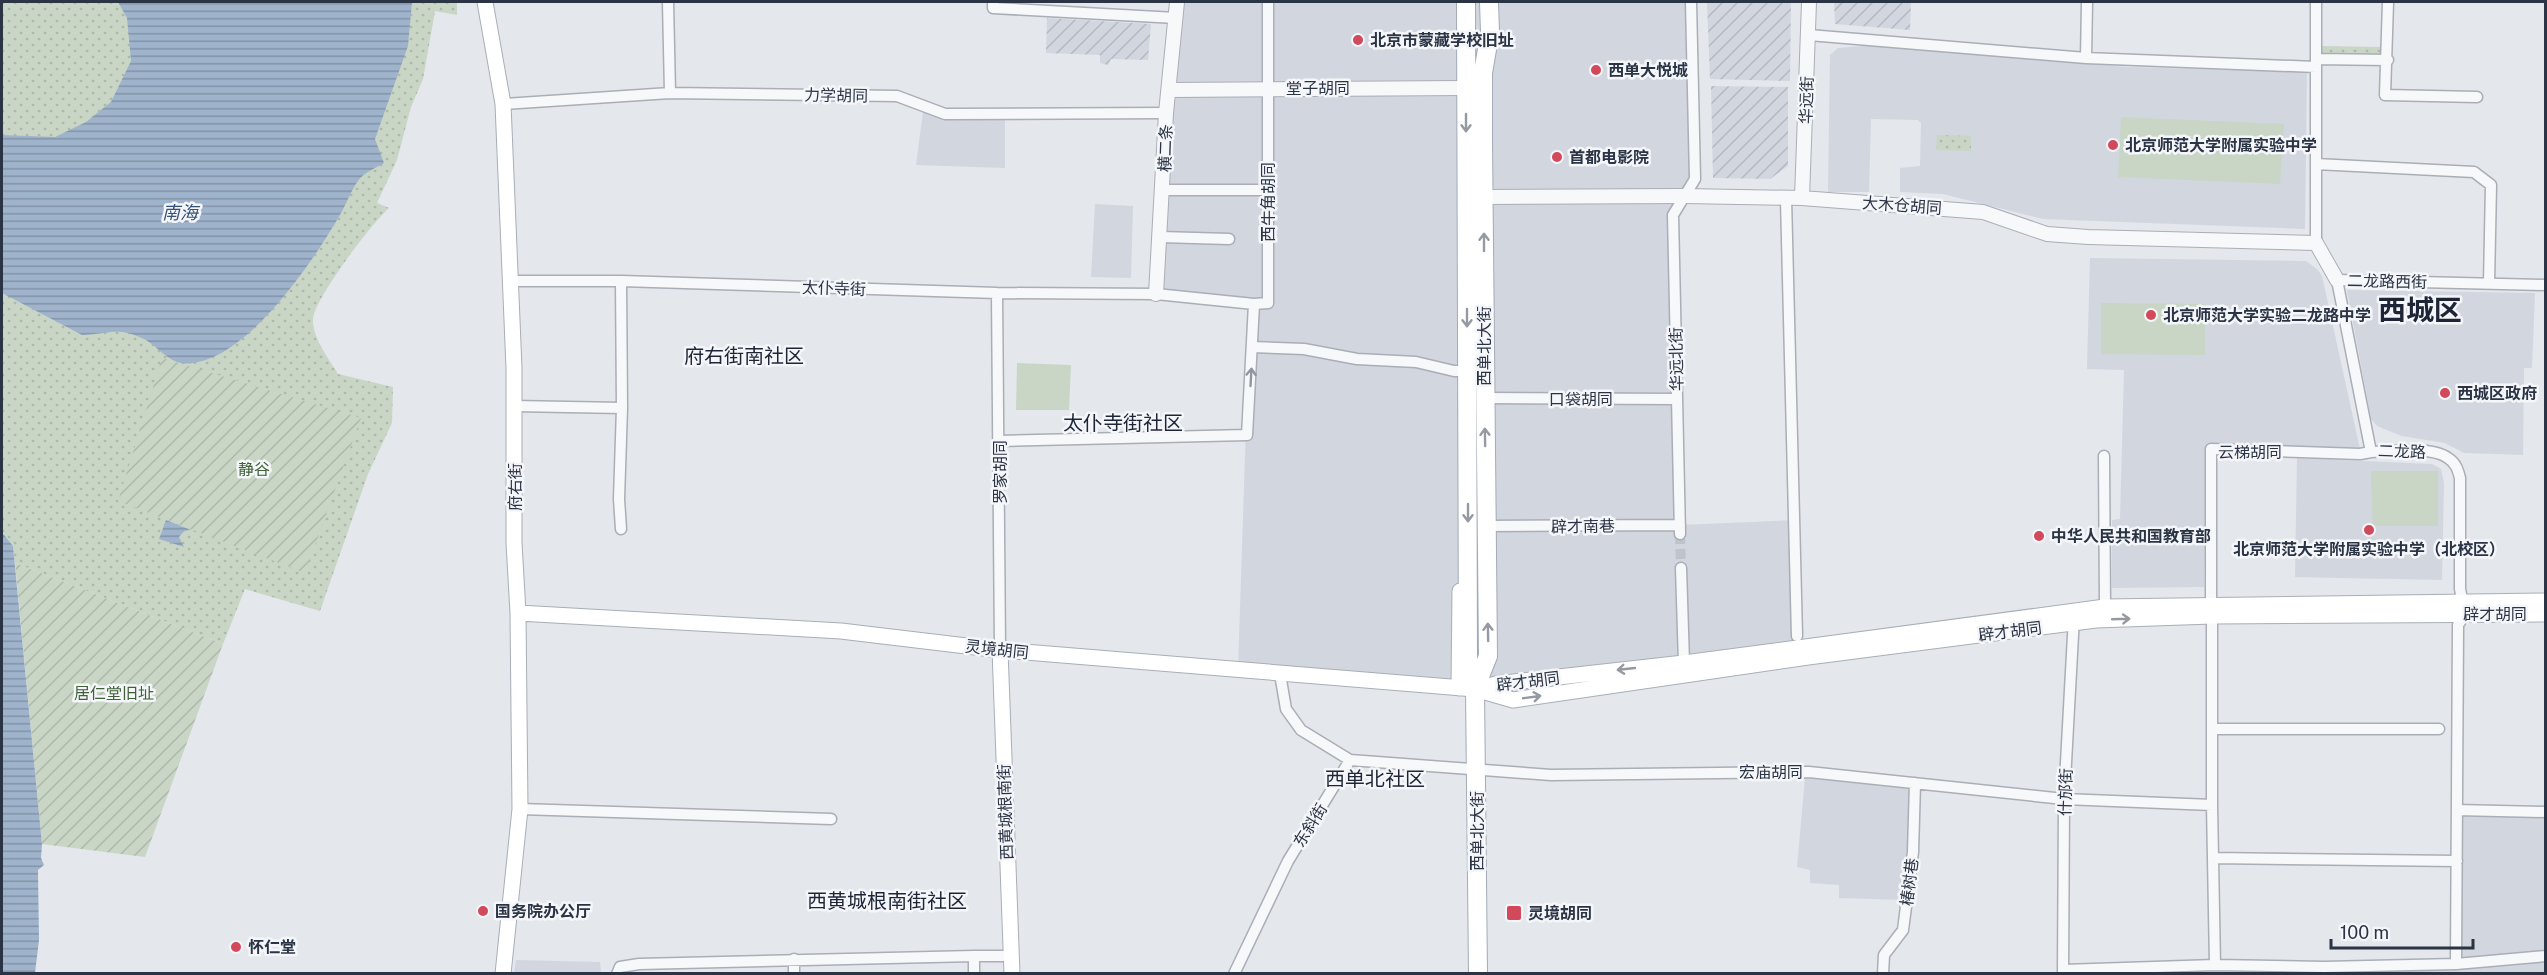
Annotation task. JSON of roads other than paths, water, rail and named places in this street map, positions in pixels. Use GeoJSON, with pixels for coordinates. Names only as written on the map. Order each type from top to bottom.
{"type":"FeatureCollection","features":[{"type":"Feature","properties":{"kind":"main road","name":"府右街"},"geometry":{"type":"LineString","coordinates":[[485,2],[503,104],[512,281],[514,543],[518,614],[520,809],[503,974]]}},
{"type":"Feature","properties":{"kind":"main road","name":"西单北大街"},"geometry":{"type":"LineString","coordinates":[[1466,2],[1467,688],[1477,770],[1478,974]]}},
{"type":"Feature","properties":{"kind":"main road","name":"西单北大街"},"geometry":{"type":"LineString","coordinates":[[1467,688],[1488,656],[1483,74],[1490,32],[1489,2]]}},
{"type":"Feature","properties":{"kind":"main road","name":"辟才胡同"},"geometry":{"type":"LineString","coordinates":[[1467,688],[2074,617],[2212,611],[2464,608],[2546,601]]}},
{"type":"Feature","properties":{"kind":"main road","name":"辟才胡同"},"geometry":{"type":"LineString","coordinates":[[1467,688],[1513,700],[2074,617],[2104,607],[2212,611]]}},
{"type":"Feature","properties":{"kind":"main road","name":"辟才胡同"},"geometry":{"type":"LineString","coordinates":[[2464,608],[2546,614]]}},
{"type":"Feature","properties":{"kind":"main road","name":"灵境胡同"},"geometry":{"type":"LineString","coordinates":[[518,614],[841,631],[1000,650],[1467,688]]}},
{"type":"Feature","properties":{"kind":"main road","name":"西黄城根南街"},"geometry":{"type":"LineString","coordinates":[[1000,650],[1012,974]]}},
{"type":"Feature","properties":{"kind":"street"},"geometry":{"type":"LineString","coordinates":[[668,2],[670,93]]}},
{"type":"Feature","properties":{"kind":"street"},"geometry":{"type":"LineString","coordinates":[[993,2],[993,8],[1176,18]]}},
{"type":"Feature","properties":{"kind":"street","name":"横二条"},"geometry":{"type":"LineString","coordinates":[[1156,294],[1166,113],[1177,2]]}},
{"type":"Feature","properties":{"kind":"street"},"geometry":{"type":"LineString","coordinates":[[1267,88],[1268,2]]}},
{"type":"Feature","properties":{"kind":"street","name":"华远北街"},"geometry":{"type":"LineString","coordinates":[[1680,530],[1673,215],[1695,179],[1691,2]]}},
{"type":"Feature","properties":{"kind":"street","name":"华远街"},"geometry":{"type":"LineString","coordinates":[[1802,198],[1809,2]]}},
{"type":"Feature","properties":{"kind":"street"},"geometry":{"type":"LineString","coordinates":[[2086,58],[2087,2]]}},
{"type":"Feature","properties":{"kind":"street","name":"二龙路"},"geometry":{"type":"LineString","coordinates":[[2316,2],[2316,243],[2337,280],[2371,452],[2428,451],[2451,459],[2457,467],[2460,478],[2460,589],[2464,608],[2458,625],[2456,964]]}},
{"type":"Feature","properties":{"kind":"street"},"geometry":{"type":"LineString","coordinates":[[2388,2],[2388,60],[2385,94],[2477,97]]}},
{"type":"Feature","properties":{"kind":"street"},"geometry":{"type":"LineString","coordinates":[[1809,35],[2086,58],[2316,63],[2388,60]]}},
{"type":"Feature","properties":{"kind":"street","name":"西牛角胡同"},"geometry":{"type":"LineString","coordinates":[[1254,304],[1268,303],[1267,88]]}},
{"type":"Feature","properties":{"kind":"street","name":"堂子胡同"},"geometry":{"type":"LineString","coordinates":[[1170,90],[1466,88]]}},
{"type":"Feature","properties":{"kind":"street","name":"力学胡同"},"geometry":{"type":"LineString","coordinates":[[503,104],[670,93],[897,96],[945,114],[1166,113]]}},
{"type":"Feature","properties":{"kind":"street"},"geometry":{"type":"LineString","coordinates":[[2316,164],[2474,172],[2491,185],[2489,283]]}},
{"type":"Feature","properties":{"kind":"street"},"geometry":{"type":"LineString","coordinates":[[1163,190],[1265,190]]}},
{"type":"Feature","properties":{"kind":"street","name":"大木仓胡同"},"geometry":{"type":"LineString","coordinates":[[1484,197],[1802,198],[1983,212],[2047,234],[2316,243]]}},
{"type":"Feature","properties":{"kind":"street"},"geometry":{"type":"LineString","coordinates":[[1786,199],[1797,636]]}},
{"type":"Feature","properties":{"kind":"street"},"geometry":{"type":"LineString","coordinates":[[1160,237],[1229,239]]}},
{"type":"Feature","properties":{"kind":"street","name":"二龙路西街"},"geometry":{"type":"LineString","coordinates":[[2337,280],[2546,285]]}},
{"type":"Feature","properties":{"kind":"street","name":"太仆寺街"},"geometry":{"type":"LineString","coordinates":[[512,281],[997,293],[1156,294],[1254,304]]}},
{"type":"Feature","properties":{"kind":"street"},"geometry":{"type":"LineString","coordinates":[[621,282],[622,408],[619,499],[621,529]]}},
{"type":"Feature","properties":{"kind":"street","name":"罗家胡同"},"geometry":{"type":"LineString","coordinates":[[997,293],[1000,650]]}},
{"type":"Feature","properties":{"kind":"street"},"geometry":{"type":"LineString","coordinates":[[1000,441],[1247,435],[1254,304]]}},
{"type":"Feature","properties":{"kind":"street"},"geometry":{"type":"LineString","coordinates":[[1253,347],[1305,349],[1357,359],[1416,362],[1454,371],[1467,371]]}},
{"type":"Feature","properties":{"kind":"street","name":"口袋胡同"},"geometry":{"type":"LineString","coordinates":[[1484,398],[1677,399]]}},
{"type":"Feature","properties":{"kind":"street"},"geometry":{"type":"LineString","coordinates":[[514,406],[622,408]]}},
{"type":"Feature","properties":{"kind":"street","name":"云梯胡同"},"geometry":{"type":"LineString","coordinates":[[2212,611],[2211,450],[2361,454],[2371,452]]}},
{"type":"Feature","properties":{"kind":"street"},"geometry":{"type":"LineString","coordinates":[[2104,456],[2104,607]]}},
{"type":"Feature","properties":{"kind":"street","name":"辟才南巷"},"geometry":{"type":"LineString","coordinates":[[1486,526],[1680,530]]}},
{"type":"Feature","properties":{"kind":"street"},"geometry":{"type":"LineString","coordinates":[[1681,567],[1684,663]]}},
{"type":"Feature","properties":{"kind":"street"},"geometry":{"type":"LineString","coordinates":[[2212,611],[2212,805],[2216,965]]}},
{"type":"Feature","properties":{"kind":"street","name":"什邡街"},"geometry":{"type":"LineString","coordinates":[[2063,972],[2064,799],[2074,617]]}},
{"type":"Feature","properties":{"kind":"street"},"geometry":{"type":"LineString","coordinates":[[1280,674],[1286,709],[1301,730],[1350,760],[1477,770]]}},
{"type":"Feature","properties":{"kind":"street"},"geometry":{"type":"LineString","coordinates":[[2213,729],[2439,729]]}},
{"type":"Feature","properties":{"kind":"street","name":"东斜街"},"geometry":{"type":"LineString","coordinates":[[1234,974],[1288,861],[1350,760]]}},
{"type":"Feature","properties":{"kind":"street","name":"宏庙胡同"},"geometry":{"type":"LineString","coordinates":[[1477,770],[1551,775],[1809,772],[2064,799],[2212,805]]}},
{"type":"Feature","properties":{"kind":"street","name":"椿树巷"},"geometry":{"type":"LineString","coordinates":[[1883,974],[1884,955],[1903,930],[1913,852],[1915,783]]}},
{"type":"Feature","properties":{"kind":"street"},"geometry":{"type":"LineString","coordinates":[[520,809],[831,819]]}},
{"type":"Feature","properties":{"kind":"street"},"geometry":{"type":"LineString","coordinates":[[2457,810],[2546,812]]}},
{"type":"Feature","properties":{"kind":"street"},"geometry":{"type":"LineString","coordinates":[[2213,858],[2457,861]]}},
{"type":"Feature","properties":{"kind":"street"},"geometry":{"type":"LineString","coordinates":[[974,956],[974,974]]}},
{"type":"Feature","properties":{"kind":"street"},"geometry":{"type":"LineString","coordinates":[[617,974],[620,967],[639,964],[1011,956]]}},
{"type":"Feature","properties":{"kind":"street"},"geometry":{"type":"LineString","coordinates":[[2063,972],[2216,965],[2324,970],[2456,964],[2546,956]]}},
{"type":"Feature","properties":{"kind":"street"},"geometry":{"type":"LineString","coordinates":[[794,959],[794,974]]}},
{"type":"Feature","properties":{"kind":"water","name":"南海"},"geometry":{"type":"Polygon","coordinates":[[[118,2],[412,2],[408,46],[375,139],[384,163],[360,178],[314,257],[274,308],[228,349],[205,360],[177,362],[144,339],[127,333],[82,335],[2,293],[2,135],[55,137],[86,122],[111,102],[131,61],[127,18],[118,2]]]}},
{"type":"Feature","properties":{"kind":"water"},"geometry":{"type":"Polygon","coordinates":[[[166,520],[191,530],[184,531],[179,537],[184,547],[159,539],[166,520]]]}},
{"type":"Feature","properties":{"kind":"water"},"geometry":{"type":"Polygon","coordinates":[[[2,532],[13,546],[42,844],[41,858],[44,865],[38,870],[39,940],[35,973],[2,973],[2,532]]]}},
{"type":"Feature","properties":{"kind":"tunnel"},"geometry":{"type":"LineString","coordinates":[[1680,534],[1681,568]]}},
{"type":"Feature","properties":{"kind":"place","name":"北京市蒙藏学校旧址"},"geometry":{"type":"Point","coordinates":[1358,40]}},
{"type":"Feature","properties":{"kind":"place","name":"西单大悦城"},"geometry":{"type":"Point","coordinates":[1596,70]}},
{"type":"Feature","properties":{"kind":"place","name":"北京师范大学附属实验中学"},"geometry":{"type":"Point","coordinates":[2113,145]}},
{"type":"Feature","properties":{"kind":"place","name":"首都电影院"},"geometry":{"type":"Point","coordinates":[1557,157]}},
{"type":"Feature","properties":{"kind":"place","name":"北京师范大学实验二龙路中学"},"geometry":{"type":"Point","coordinates":[2151,315]}},
{"type":"Feature","properties":{"kind":"place","name":"西城区政府"},"geometry":{"type":"Point","coordinates":[2445,393]}},
{"type":"Feature","properties":{"kind":"place","name":"北京师范大学附属实验中学（北校区）"},"geometry":{"type":"Point","coordinates":[2369,530]}},
{"type":"Feature","properties":{"kind":"place","name":"中华人民共和国教育部"},"geometry":{"type":"Point","coordinates":[2039,536]}},
{"type":"Feature","properties":{"kind":"place","name":"国务院办公厅"},"geometry":{"type":"Point","coordinates":[483,911]}},
{"type":"Feature","properties":{"kind":"place","name":"灵境胡同"},"geometry":{"type":"Point","coordinates":[1514,913]}},
{"type":"Feature","properties":{"kind":"place","name":"怀仁堂"},"geometry":{"type":"Point","coordinates":[236,947]}},
{"type":"Feature","properties":{"kind":"district","name":"西城区"},"geometry":{"type":"Point","coordinates":[2420,310]}},
{"type":"Feature","properties":{"kind":"district","name":"府右街南社区"},"geometry":{"type":"Point","coordinates":[744,356]}},
{"type":"Feature","properties":{"kind":"district","name":"太仆寺街社区"},"geometry":{"type":"Point","coordinates":[1123,423]}},
{"type":"Feature","properties":{"kind":"district","name":"西单北社区"},"geometry":{"type":"Point","coordinates":[1375,779]}},
{"type":"Feature","properties":{"kind":"district","name":"西黄城根南街社区"},"geometry":{"type":"Point","coordinates":[887,901]}},
{"type":"Feature","properties":{"kind":"park label","name":"静谷"},"geometry":{"type":"Point","coordinates":[254,469]}},
{"type":"Feature","properties":{"kind":"park label","name":"居仁堂旧址"},"geometry":{"type":"Point","coordinates":[114,693]}}]}
